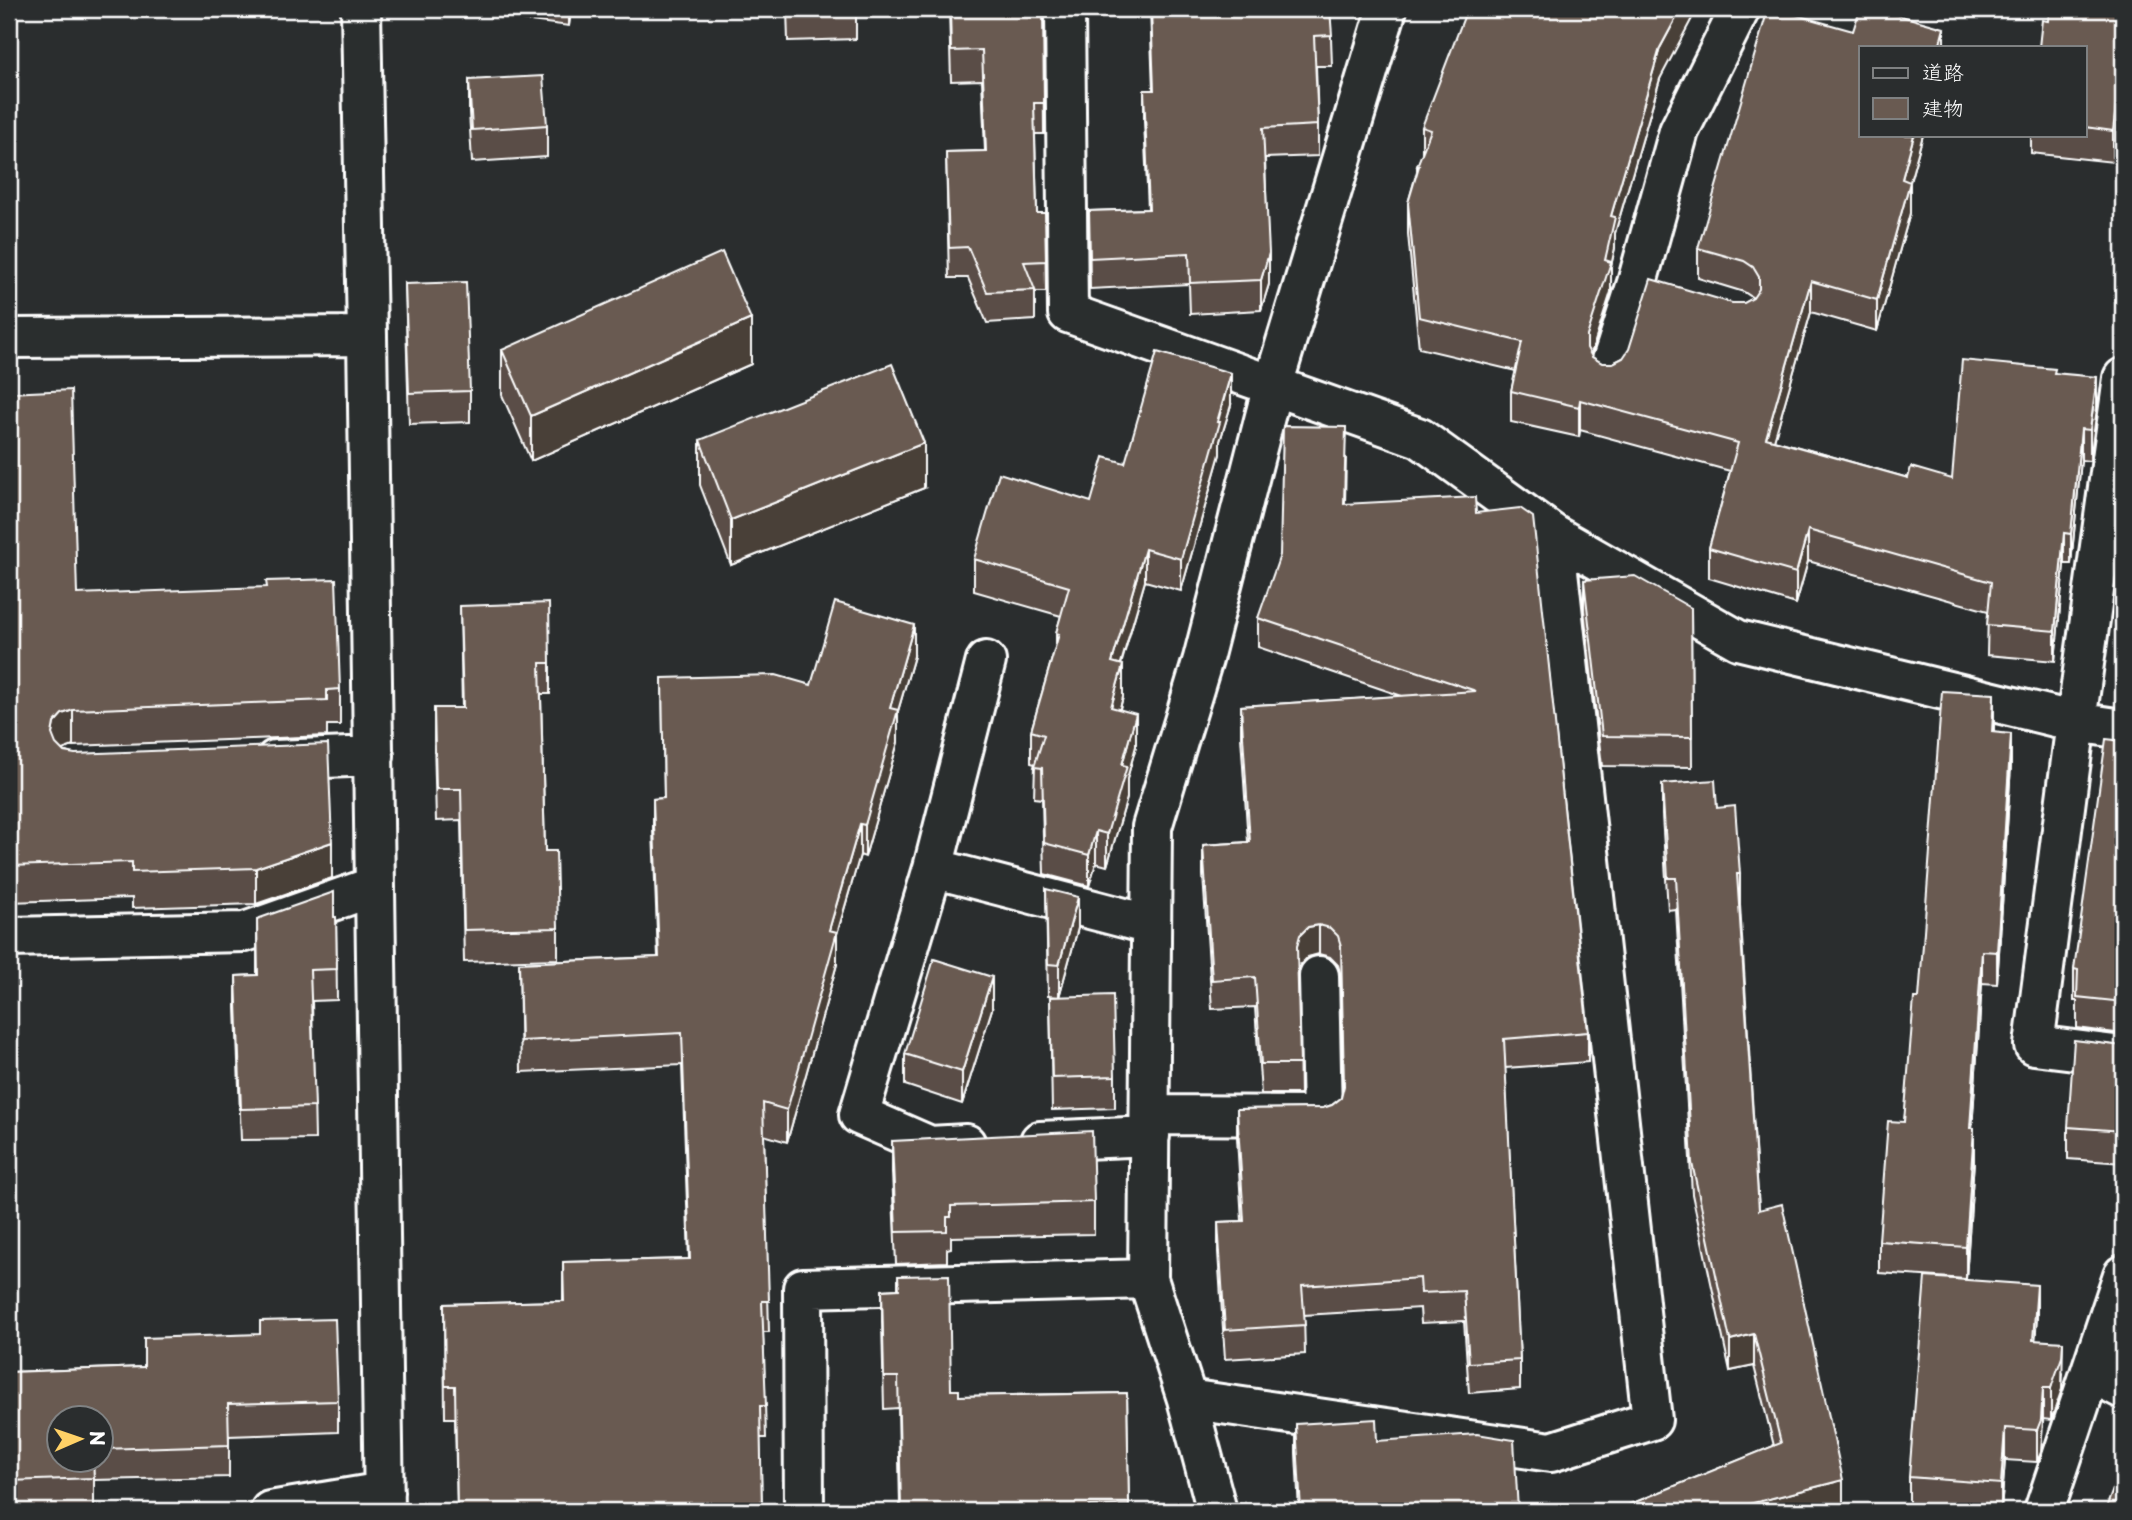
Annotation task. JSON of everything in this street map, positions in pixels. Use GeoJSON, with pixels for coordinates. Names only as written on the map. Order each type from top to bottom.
{"type":"FeatureCollection","features":[{"type":"Feature","properties":{"kind":"street"},"geometry":{"type":"LineString","coordinates":[[270,1511],[384,1502],[361,9]]}},
{"type":"Feature","properties":{"kind":"street"},"geometry":{"type":"LineString","coordinates":[[1065,9],[1068,313],[1420,438],[1553,535],[1738,640],[2076,722],[2123,729]]}},
{"type":"Feature","properties":{"kind":"street"},"geometry":{"type":"LineString","coordinates":[[1217,1511],[1187,1399],[1148,1279],[1152,827],[1203,659],[1273,385],[1385,9]]}},
{"type":"Feature","properties":{"kind":"street"},"geometry":{"type":"LineString","coordinates":[[1608,373],[1637,283],[1679,131],[1740,9]]}},
{"type":"Feature","properties":{"kind":"street"},"geometry":{"type":"LineString","coordinates":[[1808,9],[1842,27]]}},
{"type":"Feature","properties":{"kind":"street"},"geometry":{"type":"LineString","coordinates":[[1637,283],[1675,294]]}},
{"type":"Feature","properties":{"kind":"street"},"geometry":{"type":"LineString","coordinates":[[9,338],[368,335]]}},
{"type":"Feature","properties":{"kind":"street"},"geometry":{"type":"LineString","coordinates":[[2123,378],[2034,1045],[2123,1056]]}},
{"type":"Feature","properties":{"kind":"street"},"geometry":{"type":"LineString","coordinates":[[1187,1399],[1551,1452],[1652,1420],[1553,535]]}},
{"type":"Feature","properties":{"kind":"street"},"geometry":{"type":"LineString","coordinates":[[986,661],[933,868],[859,1115],[930,1146],[1006,1142],[1150,1126],[1322,1115],[1319,976]]}},
{"type":"Feature","properties":{"kind":"street"},"geometry":{"type":"LineString","coordinates":[[237,761],[374,756]]}},
{"type":"Feature","properties":{"kind":"street"},"geometry":{"type":"LineString","coordinates":[[933,868],[1151,925]]}},
{"type":"Feature","properties":{"kind":"street"},"geometry":{"type":"LineString","coordinates":[[9,937],[245,932],[375,886]]}},
{"type":"Feature","properties":{"kind":"street"},"geometry":{"type":"LineString","coordinates":[[2044,1511],[2107,1381],[2123,1275]]}},
{"type":"Feature","properties":{"kind":"street"},"geometry":{"type":"LineString","coordinates":[[804,1511],[803,1288],[1148,1279]]}},
{"type":"Feature","properties":{"kind":"building"},"geometry":{"type":"Polygon","coordinates":[[[950,9],[1043,9],[1044,103],[1034,103],[1037,213],[1045,213],[1046,261],[1024,262],[1035,290],[987,292],[968,247],[949,248],[946,152],[986,151],[982,50],[951,51],[950,9]]]}},
{"type":"Feature","properties":{"kind":"building"},"geometry":{"type":"Polygon","coordinates":[[[1151,9],[1330,9],[1332,35],[1314,36],[1318,125],[1263,128],[1269,253],[1261,280],[1190,283],[1189,253],[1090,258],[1089,211],[1149,209],[1144,90],[1154,90],[1151,9]]]}},
{"type":"Feature","properties":{"kind":"building"},"geometry":{"type":"Polygon","coordinates":[[[1467,9],[1681,9],[1660,48],[1611,216],[1615,217],[1605,260],[1611,262],[1587,336],[1587,348],[1592,357],[1602,363],[1613,363],[1623,358],[1629,349],[1651,279],[1732,303],[1744,303],[1753,298],[1759,289],[1759,277],[1753,267],[1744,261],[1698,248],[1768,9],[1853,31],[1860,9],[1877,9],[1944,28],[1939,46],[1859,46],[1859,136],[1914,136],[1902,179],[1910,182],[1877,300],[1811,281],[1766,438],[1908,478],[1911,467],[1952,479],[1962,360],[2055,369],[2054,373],[2097,377],[2090,430],[2081,429],[2071,534],[2064,533],[2055,631],[1987,625],[1991,582],[1808,530],[1796,573],[1709,548],[1738,443],[1580,400],[1579,407],[1511,391],[1522,342],[1419,317],[1408,203],[1417,166],[1431,130],[1422,127],[1467,9]]]}},
{"type":"Feature","properties":{"kind":"building"},"geometry":{"type":"Polygon","coordinates":[[[2050,9],[2123,9],[2123,81],[2119,80],[2113,131],[2086,127],[2086,46],[2039,46],[2042,20],[2048,21],[2050,9]]]}},
{"type":"Feature","properties":{"kind":"building"},"geometry":{"type":"Polygon","coordinates":[[[543,76],[547,125],[472,130],[469,80],[543,76]]]}},
{"type":"Feature","properties":{"kind":"building"},"geometry":{"type":"Polygon","coordinates":[[[722,252],[751,319],[531,416],[502,350],[722,252]]]}},
{"type":"Feature","properties":{"kind":"building"},"geometry":{"type":"Polygon","coordinates":[[[466,282],[470,391],[409,393],[405,284],[466,282]]]}},
{"type":"Feature","properties":{"kind":"building"},"geometry":{"type":"Polygon","coordinates":[[[1157,352],[1231,373],[1181,559],[1145,549],[1112,662],[1123,665],[1111,707],[1136,714],[1122,765],[1127,766],[1107,834],[1096,831],[1089,855],[1044,843],[1042,768],[1034,767],[1044,735],[1031,731],[1059,634],[1056,633],[1069,587],[974,559],[999,473],[1091,502],[1104,457],[1125,463],[1157,352]]]}},
{"type":"Feature","properties":{"kind":"building"},"geometry":{"type":"Polygon","coordinates":[[[892,364],[924,443],[731,520],[700,440],[892,364]]]}},
{"type":"Feature","properties":{"kind":"building"},"geometry":{"type":"Polygon","coordinates":[[[71,390],[77,594],[267,587],[266,581],[336,579],[340,689],[327,690],[327,700],[73,710],[62,714],[54,723],[52,734],[56,744],[64,752],[75,754],[328,744],[332,842],[256,868],[132,872],[132,862],[9,866],[9,393],[71,390]]]}},
{"type":"Feature","properties":{"kind":"building"},"geometry":{"type":"Polygon","coordinates":[[[1283,426],[1346,427],[1344,504],[1475,497],[1476,513],[1520,508],[1533,517],[1588,1032],[1504,1039],[1520,1360],[1469,1363],[1464,1291],[1421,1293],[1420,1278],[1302,1286],[1305,1325],[1225,1330],[1218,1222],[1244,1221],[1237,1109],[1323,1108],[1341,1098],[1344,1086],[1341,946],[1338,936],[1330,928],[1319,925],[1308,927],[1300,935],[1297,946],[1300,1064],[1261,1064],[1255,977],[1212,980],[1203,845],[1250,842],[1241,706],[1476,691],[1258,618],[1280,555],[1283,426]]]}},
{"type":"Feature","properties":{"kind":"building"},"geometry":{"type":"Polygon","coordinates":[[[1635,576],[1691,608],[1692,737],[1602,736],[1584,580],[1635,576]]]}},
{"type":"Feature","properties":{"kind":"building"},"geometry":{"type":"Polygon","coordinates":[[[835,602],[914,625],[890,708],[898,710],[865,825],[860,824],[829,930],[837,932],[787,1110],[763,1103],[769,1301],[762,1301],[766,1406],[760,1406],[762,1511],[457,1511],[455,1386],[445,1386],[444,1304],[564,1301],[563,1262],[690,1259],[682,1033],[521,1041],[519,963],[659,957],[653,799],[664,798],[662,678],[776,675],[811,685],[835,602]]]}},
{"type":"Feature","properties":{"kind":"building"},"geometry":{"type":"Polygon","coordinates":[[[549,603],[550,663],[540,663],[545,851],[556,851],[558,928],[464,930],[461,789],[436,789],[434,708],[463,708],[460,606],[549,603]]]}},
{"type":"Feature","properties":{"kind":"building"},"geometry":{"type":"Polygon","coordinates":[[[1942,691],[1994,694],[1992,732],[2011,734],[1997,952],[1982,951],[1970,1128],[1974,1128],[1966,1247],[1879,1241],[1888,1121],[1904,1122],[1914,998],[1919,998],[1942,691]]]}},
{"type":"Feature","properties":{"kind":"building"},"geometry":{"type":"Polygon","coordinates":[[[2106,739],[2123,741],[2123,1002],[2077,997],[2078,970],[2074,969],[2106,739]]]}},
{"type":"Feature","properties":{"kind":"building"},"geometry":{"type":"Polygon","coordinates":[[[1715,780],[1717,808],[1735,806],[1759,1210],[1782,1204],[1843,1480],[1722,1511],[1624,1511],[1623,1507],[1781,1443],[1754,1334],[1730,1340],[1692,1163],[1676,878],[1668,878],[1662,784],[1715,780]]]}},
{"type":"Feature","properties":{"kind":"building"},"geometry":{"type":"Polygon","coordinates":[[[1046,889],[1078,897],[1059,965],[1048,964],[1046,889]]]}},
{"type":"Feature","properties":{"kind":"building"},"geometry":{"type":"Polygon","coordinates":[[[334,892],[337,969],[310,970],[315,1107],[241,1109],[236,976],[258,975],[257,919],[334,892]]]}},
{"type":"Feature","properties":{"kind":"building"},"geometry":{"type":"Polygon","coordinates":[[[934,959],[992,977],[962,1072],[905,1054],[934,959]]]}},
{"type":"Feature","properties":{"kind":"building"},"geometry":{"type":"Polygon","coordinates":[[[1113,995],[1115,1076],[1052,1078],[1050,997],[1113,995]]]}},
{"type":"Feature","properties":{"kind":"building"},"geometry":{"type":"Polygon","coordinates":[[[2074,1040],[2123,1046],[2123,1131],[2068,1127],[2074,1040]]]}},
{"type":"Feature","properties":{"kind":"building"},"geometry":{"type":"Polygon","coordinates":[[[1092,1131],[1094,1202],[951,1206],[951,1217],[947,1217],[947,1231],[896,1232],[892,1141],[1092,1131]]]}},
{"type":"Feature","properties":{"kind":"building"},"geometry":{"type":"Polygon","coordinates":[[[949,1275],[951,1390],[959,1390],[959,1396],[1127,1393],[1129,1505],[1089,1506],[1089,1511],[883,1511],[883,1507],[901,1506],[898,1377],[884,1377],[882,1290],[899,1289],[898,1276],[949,1275]]]}},
{"type":"Feature","properties":{"kind":"building"},"geometry":{"type":"Polygon","coordinates":[[[1925,1277],[2037,1285],[2033,1340],[2063,1342],[2062,1357],[2051,1388],[2043,1388],[2041,1420],[2037,1430],[2005,1428],[2001,1484],[1909,1477],[1925,1277]]]}},
{"type":"Feature","properties":{"kind":"building"},"geometry":{"type":"Polygon","coordinates":[[[335,1319],[338,1401],[228,1404],[229,1445],[116,1449],[116,1404],[46,1404],[46,1474],[94,1474],[94,1478],[9,1481],[9,1372],[144,1367],[144,1338],[260,1334],[260,1321],[335,1319]]]}},
{"type":"Feature","properties":{"kind":"building"},"geometry":{"type":"Polygon","coordinates":[[[1376,1419],[1377,1441],[1477,1434],[1514,1440],[1518,1511],[1301,1511],[1296,1424],[1376,1419]]]}},
{"type":"Feature","properties":{"kind":"building"},"geometry":{"type":"Polygon","coordinates":[[[2119,1473],[2123,1474],[2123,1511],[2105,1511],[2119,1473]]]}}]}
